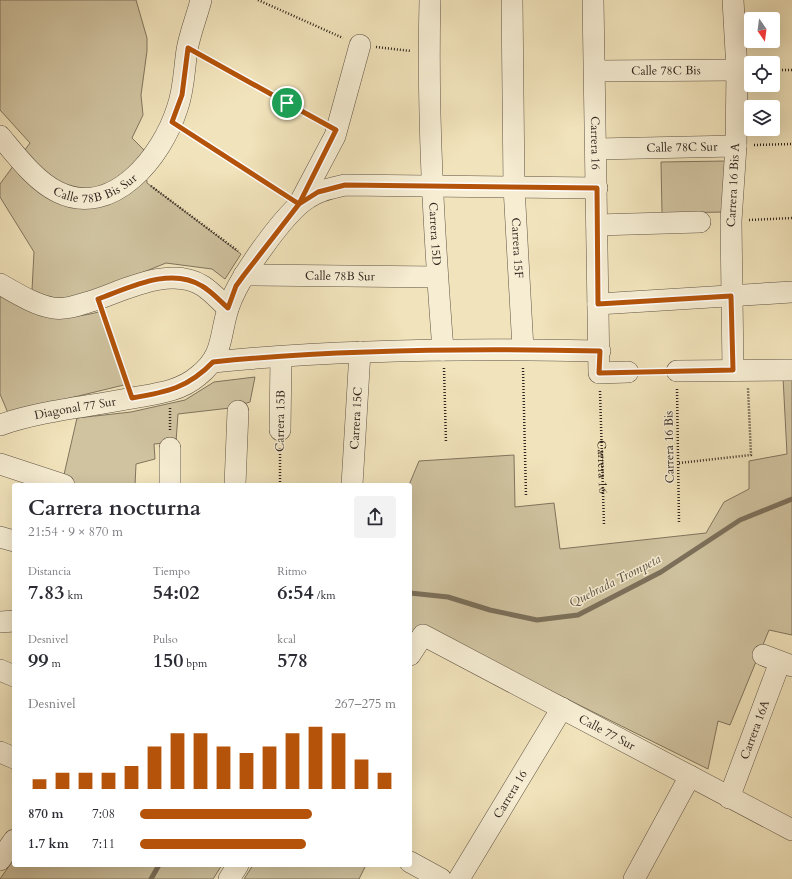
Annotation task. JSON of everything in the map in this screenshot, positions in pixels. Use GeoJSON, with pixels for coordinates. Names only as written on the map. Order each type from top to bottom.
{"type":"FeatureCollection","features":[{"type":"Feature","properties":{"kind":"street"},"geometry":{"type":"LineString","coordinates":[[136,174],[153,155],[172,122],[182,95],[188,48],[201,0]]}},
{"type":"Feature","properties":{"kind":"street","name":"Carrera 15D"},"geometry":{"type":"LineString","coordinates":[[430,0],[429,54],[431,186],[443,350]]}},
{"type":"Feature","properties":{"kind":"street","name":"Carrera 15F"},"geometry":{"type":"LineString","coordinates":[[512,0],[514,187],[523,349]]}},
{"type":"Feature","properties":{"kind":"street","name":"Carrera 16"},"geometry":{"type":"LineString","coordinates":[[593,0],[596,71],[598,304],[600,351],[599,373]]}},
{"type":"Feature","properties":{"kind":"street","name":"Carrera 16 Bis A"},"geometry":{"type":"LineString","coordinates":[[732,0],[737,70],[736,146],[731,221],[731,296],[741,371]]}},
{"type":"Feature","properties":{"kind":"street"},"geometry":{"type":"LineString","coordinates":[[360,45],[336,130],[299,204],[236,286],[228,308],[221,343],[213,362],[360,352],[523,349],[600,351]]}},
{"type":"Feature","properties":{"kind":"street","name":"Calle 78C Bis"},"geometry":{"type":"LineString","coordinates":[[596,71],[737,70]]}},
{"type":"Feature","properties":{"kind":"street","name":"Calle 78B Bis Sur"},"geometry":{"type":"LineString","coordinates":[[0,136],[49,187],[67,196],[88,199],[108,195],[117,190],[136,174]]}},
{"type":"Feature","properties":{"kind":"street","name":"Calle 78C Sur"},"geometry":{"type":"LineString","coordinates":[[597,149],[736,146]]}},
{"type":"Feature","properties":{"kind":"street"},"geometry":{"type":"LineString","coordinates":[[299,204],[318,192],[345,185],[597,188]]}},
{"type":"Feature","properties":{"kind":"street"},"geometry":{"type":"LineString","coordinates":[[597,226],[700,222]]}},
{"type":"Feature","properties":{"kind":"street","name":"Calle 78B Sur"},"geometry":{"type":"LineString","coordinates":[[248,269],[437,277]]}},
{"type":"Feature","properties":{"kind":"street"},"geometry":{"type":"LineString","coordinates":[[0,284],[40,304],[53,308],[68,308],[150,280],[170,278],[187,280],[202,285],[228,308]]}},
{"type":"Feature","properties":{"kind":"street"},"geometry":{"type":"LineString","coordinates":[[598,304],[792,292]]}},
{"type":"Feature","properties":{"kind":"street","name":"Carrera 15C"},"geometry":{"type":"LineString","coordinates":[[352,483],[360,352]]}},
{"type":"Feature","properties":{"kind":"street","name":"Carrera 15B"},"geometry":{"type":"LineString","coordinates":[[280,430],[282,357]]}},
{"type":"Feature","properties":{"kind":"street","name":"Diagonal 77 Sur"},"geometry":{"type":"LineString","coordinates":[[1,423],[170,391],[194,380],[213,362]]}},
{"type":"Feature","properties":{"kind":"street"},"geometry":{"type":"LineString","coordinates":[[677,371],[792,370]]}},
{"type":"Feature","properties":{"kind":"street"},"geometry":{"type":"LineString","coordinates":[[599,373],[628,372]]}},
{"type":"Feature","properties":{"kind":"street"},"geometry":{"type":"LineString","coordinates":[[235,483],[238,411]]}},
{"type":"Feature","properties":{"kind":"street"},"geometry":{"type":"LineString","coordinates":[[170,448],[170,483]]}},
{"type":"Feature","properties":{"kind":"street"},"geometry":{"type":"LineString","coordinates":[[0,464],[54,483]]}},
{"type":"Feature","properties":{"kind":"street"},"geometry":{"type":"LineString","coordinates":[[0,537],[12,540]]}},
{"type":"Feature","properties":{"kind":"street"},"geometry":{"type":"LineString","coordinates":[[0,622],[12,621]]}},
{"type":"Feature","properties":{"kind":"street","name":"Calle 77 Sur"},"geometry":{"type":"LineString","coordinates":[[412,652],[423,635],[792,830]]}},
{"type":"Feature","properties":{"kind":"street","name":"Carrera 16A"},"geometry":{"type":"LineString","coordinates":[[729,798],[778,661]]}},
{"type":"Feature","properties":{"kind":"street"},"geometry":{"type":"LineString","coordinates":[[0,670],[12,675]]}},
{"type":"Feature","properties":{"kind":"street","name":"Carrera 16"},"geometry":{"type":"LineString","coordinates":[[459,879],[562,708]]}},
{"type":"Feature","properties":{"kind":"street"},"geometry":{"type":"LineString","coordinates":[[0,752],[12,757]]}},
{"type":"Feature","properties":{"kind":"street"},"geometry":{"type":"LineString","coordinates":[[634,879],[690,776]]}},
{"type":"Feature","properties":{"kind":"street"},"geometry":{"type":"LineString","coordinates":[[412,863],[441,879]]}},
{"type":"Feature","properties":{"kind":"street"},"geometry":{"type":"LineString","coordinates":[[229,879],[237,867]]}},
{"type":"Feature","properties":{"kind":"path"},"geometry":{"type":"LineString","coordinates":[[258,0],[360,45],[429,54]]}},
{"type":"Feature","properties":{"kind":"path"},"geometry":{"type":"LineString","coordinates":[[188,48],[336,130]]}},
{"type":"Feature","properties":{"kind":"path"},"geometry":{"type":"LineString","coordinates":[[780,70],[792,70]]}},
{"type":"Feature","properties":{"kind":"path"},"geometry":{"type":"LineString","coordinates":[[172,122],[299,204]]}},
{"type":"Feature","properties":{"kind":"path"},"geometry":{"type":"LineString","coordinates":[[736,146],[792,144]]}},
{"type":"Feature","properties":{"kind":"path","name":"Calle 78B Bis Sur"},"geometry":{"type":"LineString","coordinates":[[136,174],[248,269]]}},
{"type":"Feature","properties":{"kind":"path"},"geometry":{"type":"LineString","coordinates":[[98,299],[132,398]]}},
{"type":"Feature","properties":{"kind":"path"},"geometry":{"type":"LineString","coordinates":[[523,349],[526,496]]}},
{"type":"Feature","properties":{"kind":"path"},"geometry":{"type":"LineString","coordinates":[[443,350],[446,443]]}},
{"type":"Feature","properties":{"kind":"path"},"geometry":{"type":"LineString","coordinates":[[628,372],[677,371]]}},
{"type":"Feature","properties":{"kind":"path","name":"Carrera 16 Bis"},"geometry":{"type":"LineString","coordinates":[[677,371],[679,522]]}},
{"type":"Feature","properties":{"kind":"path"},"geometry":{"type":"LineString","coordinates":[[679,463],[751,455],[741,371]]}},
{"type":"Feature","properties":{"kind":"path","name":"Carrera 16"},"geometry":{"type":"LineString","coordinates":[[599,373],[604,525]]}},
{"type":"Feature","properties":{"kind":"path"},"geometry":{"type":"LineString","coordinates":[[170,391],[170,448]]}},
{"type":"Feature","properties":{"kind":"path","name":"Carrera 15B"},"geometry":{"type":"LineString","coordinates":[[280,430],[280,483]]}},
{"type":"Feature","properties":{"kind":"shaded area"},"geometry":{"type":"Polygon","coordinates":[[[0,0],[136,0],[147,38],[147,51],[141,95],[143,115],[132,138],[144,150],[147,183],[241,254],[225,279],[212,269],[166,263],[82,297],[46,299],[32,290],[34,252],[0,197],[0,184],[30,143],[0,110],[0,0]]]}},
{"type":"Feature","properties":{"kind":"shaded area"},"geometry":{"type":"Polygon","coordinates":[[[726,161],[726,212],[662,213],[661,162],[726,161]]]}},
{"type":"Feature","properties":{"kind":"shaded area"},"geometry":{"type":"Polygon","coordinates":[[[0,296],[38,311],[62,316],[74,316],[102,311],[128,384],[8,413],[0,394],[0,296]]]}},
{"type":"Feature","properties":{"kind":"shaded area"},"geometry":{"type":"Polygon","coordinates":[[[792,376],[792,635],[769,630],[730,725],[718,721],[708,769],[426,629],[412,646],[412,483],[410,483],[419,461],[514,455],[515,507],[554,503],[560,549],[706,533],[724,502],[749,489],[749,461],[787,454],[783,377],[792,376]]]}},
{"type":"Feature","properties":{"kind":"shaded area"},"geometry":{"type":"Polygon","coordinates":[[[255,377],[250,402],[230,408],[178,414],[176,442],[154,444],[155,459],[136,464],[135,483],[73,483],[63,479],[77,418],[131,412],[185,400],[214,382],[255,377]]]}},
{"type":"Feature","properties":{"kind":"shaded area"},"geometry":{"type":"Polygon","coordinates":[[[12,862],[12,867],[221,867],[213,879],[0,879],[12,862]]]}},
{"type":"Feature","properties":{"kind":"shaded area"},"geometry":{"type":"Polygon","coordinates":[[[252,867],[365,867],[359,879],[244,879],[252,867]]]}},
{"type":"Feature","properties":{"kind":"waterway","name":"Quebrada Trompeta"},"geometry":{"type":"LineString","coordinates":[[412,593],[448,597],[490,610],[537,620],[578,615],[661,572],[740,520],[792,499]]}},
{"type":"Feature","properties":{"kind":"waterway","name":"Quebrada Trompeta"},"geometry":{"type":"LineString","coordinates":[[151,879],[158,867]]}},
{"type":"Feature","properties":{"kind":"route"},"geometry":{"type":"LineString","coordinates":[[287,103],[188,48],[182,95],[172,122],[299,204],[318,192],[345,185],[597,188],[598,304],[731,296],[733,370],[599,373],[600,351],[523,349],[360,352],[213,362],[198,377],[180,387],[170,391],[132,398],[98,299],[150,280],[170,278],[187,280],[202,285],[228,308],[236,286],[288,216],[299,204],[336,130],[287,103]]}}]}
